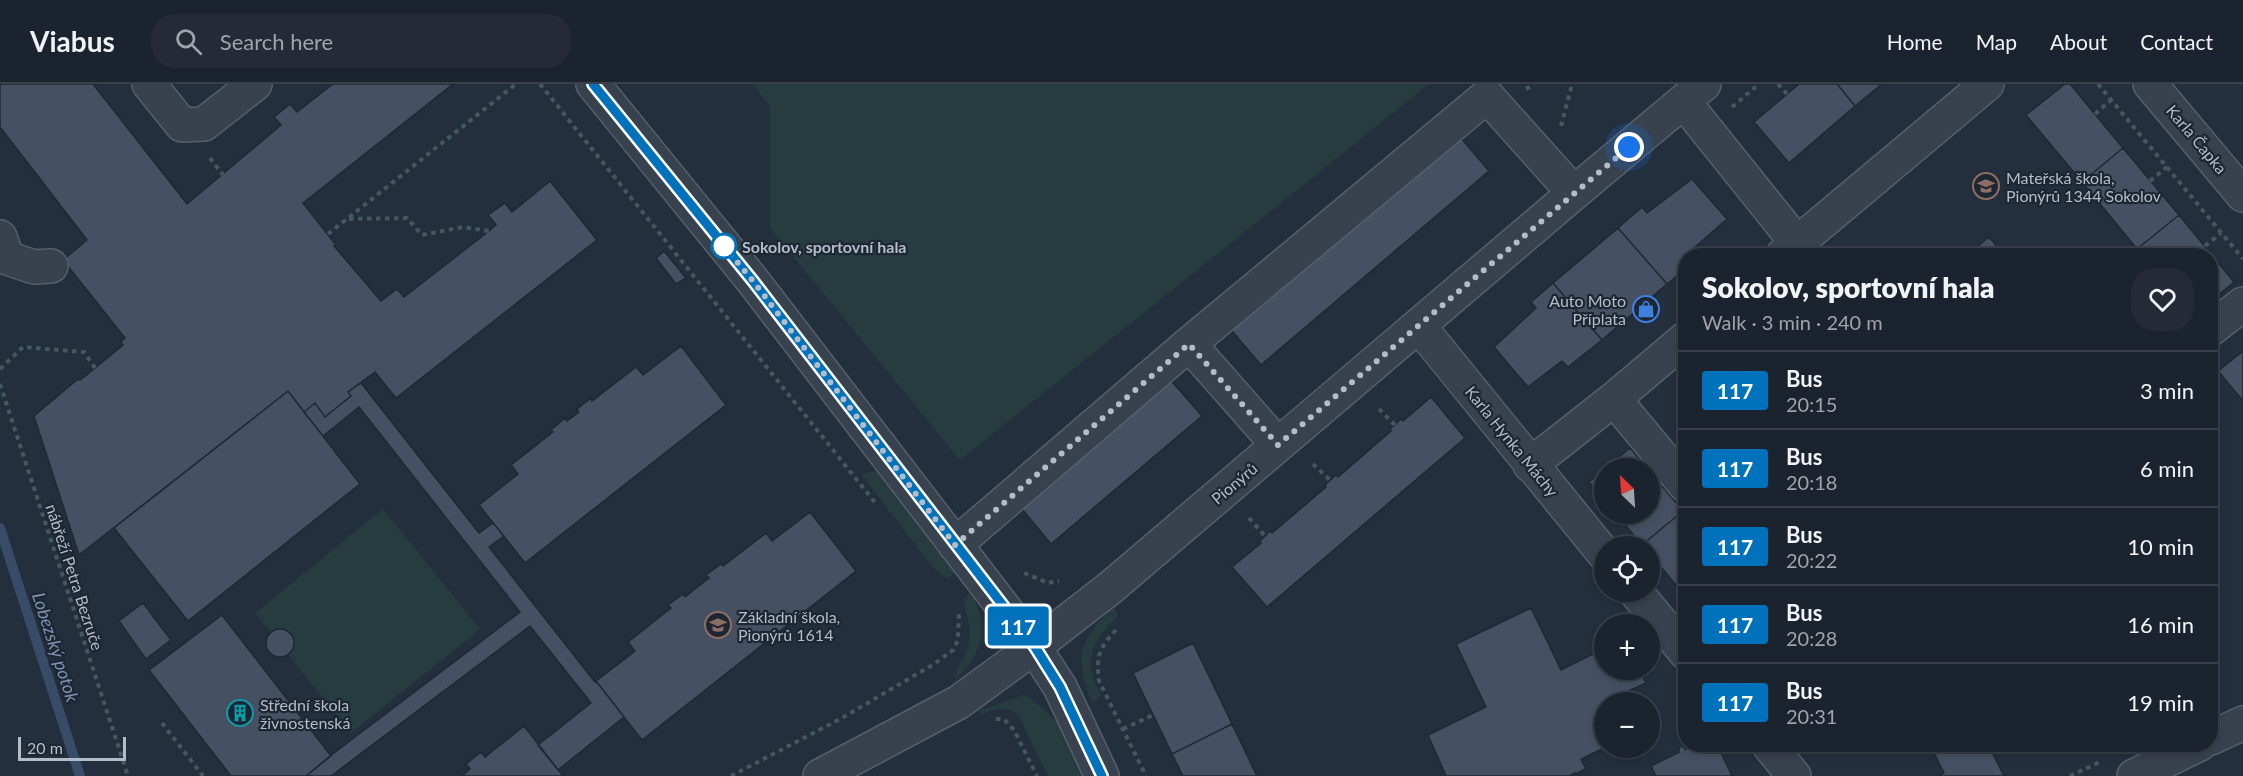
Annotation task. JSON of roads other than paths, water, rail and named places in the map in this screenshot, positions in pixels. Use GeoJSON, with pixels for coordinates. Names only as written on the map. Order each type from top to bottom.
{"type":"FeatureCollection","features":[{"type":"Feature","properties":{"kind":"street"},"geometry":{"type":"LineString","coordinates":[[149,84],[182,125],[204,124],[255,84]]}},
{"type":"Feature","properties":{"kind":"street"},"geometry":{"type":"LineString","coordinates":[[593,84],[753,281],[1035,647],[1060,687],[1102,776]]}},
{"type":"Feature","properties":{"kind":"street"},"geometry":{"type":"LineString","coordinates":[[1791,248],[1987,84]]}},
{"type":"Feature","properties":{"kind":"street","name":"Karla Čapka"},"geometry":{"type":"LineString","coordinates":[[2150,84],[2243,195]]}},
{"type":"Feature","properties":{"kind":"street"},"geometry":{"type":"LineString","coordinates":[[1694,93],[1789,248]]}},
{"type":"Feature","properties":{"kind":"street","name":"Pionýrů"},"geometry":{"type":"LineString","coordinates":[[820,776],[958,702],[1035,647],[1110,588],[1694,93]]}},
{"type":"Feature","properties":{"kind":"street"},"geometry":{"type":"LineString","coordinates":[[955,545],[1189,344],[1487,96],[1574,193]]}},
{"type":"Feature","properties":{"kind":"street"},"geometry":{"type":"LineString","coordinates":[[0,237],[7,258],[34,267],[51,266]]}},
{"type":"Feature","properties":{"kind":"street"},"geometry":{"type":"LineString","coordinates":[[2218,324],[2243,304]]}},
{"type":"Feature","properties":{"kind":"street","name":"Karla Hynka Máchy"},"geometry":{"type":"LineString","coordinates":[[1419,326],[1594,542]]}},
{"type":"Feature","properties":{"kind":"street"},"geometry":{"type":"LineString","coordinates":[[1189,344],[1278,445]]}},
{"type":"Feature","properties":{"kind":"street"},"geometry":{"type":"LineString","coordinates":[[1530,465],[1678,345]]}},
{"type":"Feature","properties":{"kind":"street"},"geometry":{"type":"LineString","coordinates":[[1614,399],[1678,476]]}},
{"type":"Feature","properties":{"kind":"street"},"geometry":{"type":"LineString","coordinates":[[1644,602],[1678,643]]}},
{"type":"Feature","properties":{"kind":"street"},"geometry":{"type":"LineString","coordinates":[[2218,735],[2243,723]]}},
{"type":"Feature","properties":{"kind":"street"},"geometry":{"type":"LineString","coordinates":[[1774,752],[1794,776]]}},
{"type":"Feature","properties":{"kind":"street"},"geometry":{"type":"LineString","coordinates":[[2134,776],[2184,752]]}},
{"type":"Feature","properties":{"kind":"waterway","name":"Lobezský potok"},"geometry":{"type":"LineString","coordinates":[[0,528],[80,776]]}},
{"type":"Feature","properties":{"kind":"place","name":"Mateřská škola, Pionýrů 1344 Sokolov"},"geometry":{"type":"Point","coordinates":[1986,186]}},
{"type":"Feature","properties":{"kind":"place","name":"Sokolov, sportovní hala"},"geometry":{"type":"Point","coordinates":[724,246]}},
{"type":"Feature","properties":{"kind":"place","name":"Auto Moto Příplata"},"geometry":{"type":"Point","coordinates":[1646,309]}},
{"type":"Feature","properties":{"kind":"place","name":"Základní škola, Pionýrů 1614"},"geometry":{"type":"Point","coordinates":[718,625]}},
{"type":"Feature","properties":{"kind":"place","name":"Střední škola živnostenská"},"geometry":{"type":"Point","coordinates":[240,713]}}]}
